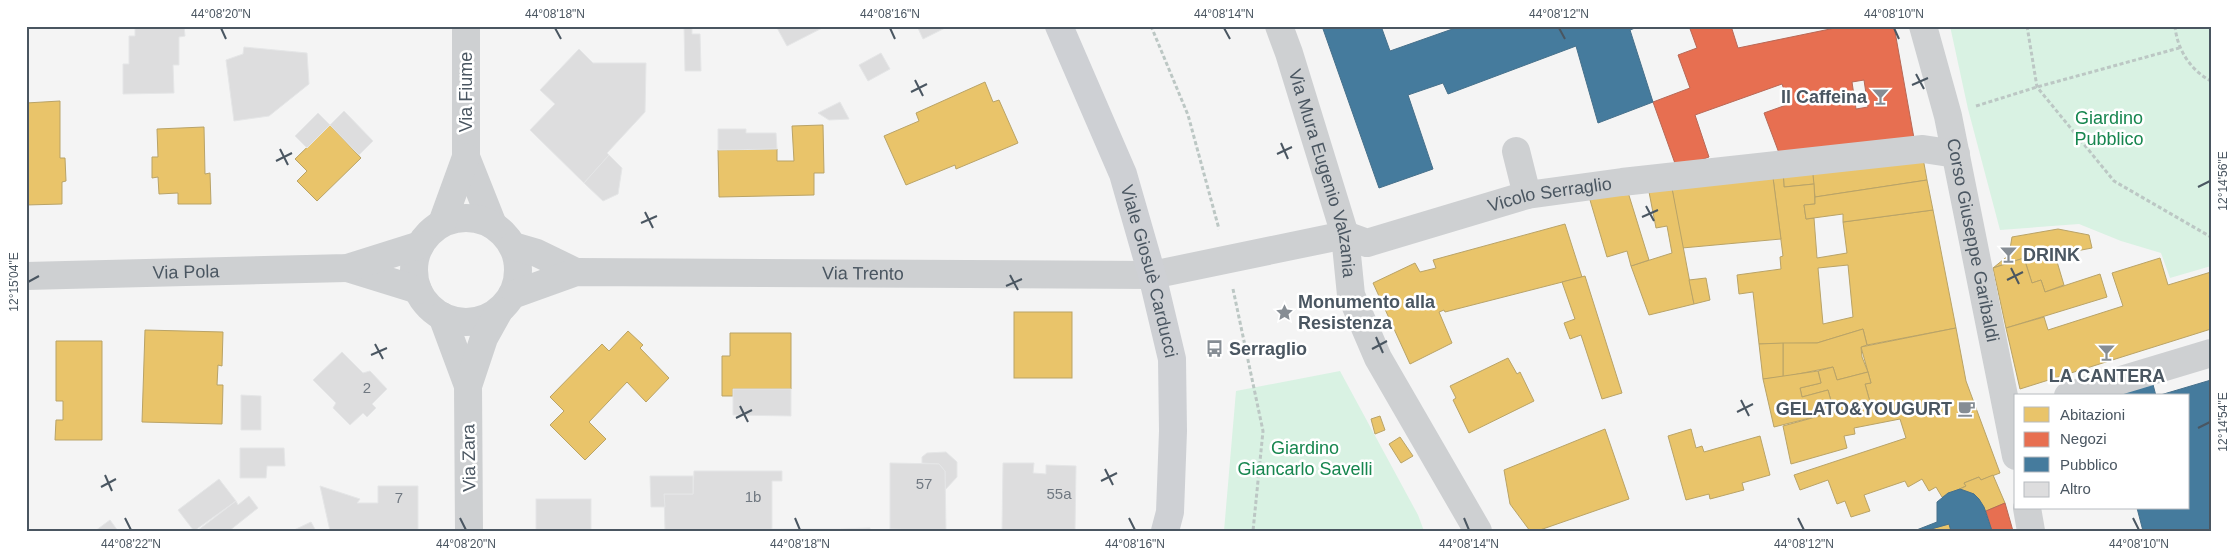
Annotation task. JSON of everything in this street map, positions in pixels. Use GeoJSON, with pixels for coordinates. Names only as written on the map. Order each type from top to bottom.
{"type":"FeatureCollection","features":[{"type":"Feature","properties":{"kind":"street","name":"Via Fiume"},"geometry":{"type":"LineString","coordinates":[[466,26],[466,157]]}},
{"type":"Feature","properties":{"kind":"street","name":"Viale Giosuè Carducci"},"geometry":{"type":"LineString","coordinates":[[1059,26],[1123,174],[1152,275],[1172,359],[1173,431],[1170,512],[1165,531]]}},
{"type":"Feature","properties":{"kind":"street","name":"Via Mura Eugenio Valzania"},"geometry":{"type":"LineString","coordinates":[[1279,26],[1345,235],[1351,295],[1378,358],[1478,531]]}},
{"type":"Feature","properties":{"kind":"street","name":"Corso Giuseppe Garibaldi"},"geometry":{"type":"LineString","coordinates":[[1923,26],[1948,116],[2012,413],[2014,434]]}},
{"type":"Feature","properties":{"kind":"street","name":"Vicolo Serraglio"},"geometry":{"type":"LineString","coordinates":[[1152,275],[1345,235],[1367,243],[1527,194],[1923,149],[1956,154]]}},
{"type":"Feature","properties":{"kind":"street"},"geometry":{"type":"LineString","coordinates":[[1516,151],[1527,194]]}},
{"type":"Feature","properties":{"kind":"street"},"geometry":{"type":"LineString","coordinates":[[442,223],[466,157]]}},
{"type":"Feature","properties":{"kind":"street"},"geometry":{"type":"LineString","coordinates":[[466,157],[493,225]]}},
{"type":"Feature","properties":{"kind":"street"},"geometry":{"type":"LineString","coordinates":[[468,386],[484,338],[506,303],[518,279],[518,262],[513,246],[504,234],[493,225],[476,218],[459,218],[442,223],[429,232],[420,245],[415,260],[414,275],[418,290],[427,306],[442,316],[456,322],[471,323],[486,319],[506,303],[576,272]]}},
{"type":"Feature","properties":{"kind":"street"},"geometry":{"type":"LineString","coordinates":[[347,268],[420,245]]}},
{"type":"Feature","properties":{"kind":"street"},"geometry":{"type":"LineString","coordinates":[[513,246],[537,253],[576,272]]}},
{"type":"Feature","properties":{"kind":"street"},"geometry":{"type":"LineString","coordinates":[[347,268],[418,290]]}},
{"type":"Feature","properties":{"kind":"street","name":"Via Pola"},"geometry":{"type":"LineString","coordinates":[[26,276],[347,268]]}},
{"type":"Feature","properties":{"kind":"street","name":"Via Trento"},"geometry":{"type":"LineString","coordinates":[[576,272],[1152,275]]}},
{"type":"Feature","properties":{"kind":"street"},"geometry":{"type":"LineString","coordinates":[[442,316],[468,386]]}},
{"type":"Feature","properties":{"kind":"street"},"geometry":{"type":"LineString","coordinates":[[2075,394],[2211,353]]}},
{"type":"Feature","properties":{"kind":"street","name":"Via Zara"},"geometry":{"type":"LineString","coordinates":[[468,386],[470,531]]}},
{"type":"Feature","properties":{"kind":"street"},"geometry":{"type":"LineString","coordinates":[[2027,510],[2031,531]]}},
{"type":"Feature","properties":{"kind":"path"},"geometry":{"type":"LineString","coordinates":[[1151,26],[1188,115],[1228,260],[1263,431],[1253,531]]}},
{"type":"Feature","properties":{"kind":"path"},"geometry":{"type":"LineString","coordinates":[[2027,26],[2037,87],[2114,180],[2211,237]]}},
{"type":"Feature","properties":{"kind":"path"},"geometry":{"type":"LineString","coordinates":[[2175,26],[2179,48],[2191,66],[2211,81]]}},
{"type":"Feature","properties":{"kind":"path"},"geometry":{"type":"LineString","coordinates":[[1968,109],[2037,87],[2179,48]]}},
{"type":"Feature","properties":{"kind":"green space","name":"Giardino Pubblico"},"geometry":{"type":"Polygon","coordinates":[[[1950,26],[2211,26],[2211,266],[2170,278],[2161,253],[2121,241],[2079,224],[2000,230],[1968,109],[1950,26]]]}},
{"type":"Feature","properties":{"kind":"green space","name":"Giardino Giancarlo Savelli"},"geometry":{"type":"Polygon","coordinates":[[[1340,371],[1418,515],[1424,531],[1224,531],[1236,391],[1340,371]]]}},
{"type":"Feature","properties":{"kind":"building: Abitazioni"},"geometry":{"type":"Polygon","coordinates":[[[985,82],[993,102],[999,100],[1018,143],[956,169],[955,165],[906,185],[884,136],[919,121],[916,113],[985,82]]]}},
{"type":"Feature","properties":{"kind":"building: Abitazioni"},"geometry":{"type":"Polygon","coordinates":[[[60,101],[60,158],[65,158],[66,181],[62,182],[62,204],[26,205],[26,103],[60,101]]]}},
{"type":"Feature","properties":{"kind":"building: Abitazioni"},"geometry":{"type":"Polygon","coordinates":[[[330,125],[361,158],[317,201],[297,181],[307,171],[295,159],[330,125]]]}},
{"type":"Feature","properties":{"kind":"building: Abitazioni"},"geometry":{"type":"Polygon","coordinates":[[[823,125],[824,173],[814,173],[814,195],[719,197],[718,150],[777,149],[777,161],[794,161],[792,126],[823,125]]]}},
{"type":"Feature","properties":{"kind":"building: Abitazioni"},"geometry":{"type":"Polygon","coordinates":[[[204,127],[205,174],[210,173],[211,204],[178,204],[178,193],[159,194],[158,177],[152,178],[152,157],[158,157],[157,129],[204,127]]]}},
{"type":"Feature","properties":{"kind":"building: Abitazioni"},"geometry":{"type":"Polygon","coordinates":[[[1923,158],[1927,180],[1815,197],[1812,167],[1923,158]]]}},
{"type":"Feature","properties":{"kind":"building: Abitazioni"},"geometry":{"type":"Polygon","coordinates":[[[1812,167],[1814,184],[1784,187],[1783,169],[1812,167]]]}},
{"type":"Feature","properties":{"kind":"building: Abitazioni"},"geometry":{"type":"Polygon","coordinates":[[[1783,169],[1784,187],[1814,184],[1815,204],[1804,205],[1806,219],[1814,218],[1817,258],[1847,253],[1843,222],[1933,210],[1956,328],[1867,345],[1863,329],[1817,343],[1759,344],[1753,292],[1739,294],[1737,275],[1781,269],[1780,257],[1783,256],[1772,170],[1783,169]],[[1848,265],[1818,268],[1823,324],[1853,317],[1848,265]]]}},
{"type":"Feature","properties":{"kind":"building: Abitazioni"},"geometry":{"type":"Polygon","coordinates":[[[1772,170],[1781,239],[1682,248],[1671,183],[1772,170]]]}},
{"type":"Feature","properties":{"kind":"building: Abitazioni"},"geometry":{"type":"Polygon","coordinates":[[[1927,180],[1933,210],[1843,222],[1843,214],[1806,219],[1804,205],[1815,204],[1815,197],[1927,180]]]}},
{"type":"Feature","properties":{"kind":"building: Abitazioni"},"geometry":{"type":"Polygon","coordinates":[[[1671,183],[1694,304],[1649,315],[1631,266],[1672,253],[1667,226],[1656,228],[1649,192],[1671,183]]]}},
{"type":"Feature","properties":{"kind":"building: Abitazioni"},"geometry":{"type":"Polygon","coordinates":[[[1627,189],[1649,260],[1631,266],[1627,251],[1607,257],[1590,200],[1627,189]]]}},
{"type":"Feature","properties":{"kind":"building: Abitazioni"},"geometry":{"type":"Polygon","coordinates":[[[1565,224],[1582,277],[1439,312],[1452,343],[1410,364],[1373,283],[1415,263],[1420,272],[1436,268],[1433,260],[1565,224]]]}},
{"type":"Feature","properties":{"kind":"building: Abitazioni"},"geometry":{"type":"Polygon","coordinates":[[[2058,229],[2089,235],[2092,248],[2055,255],[2064,285],[2045,292],[2041,280],[2032,283],[2024,258],[1993,268],[2009,255],[2012,237],[2058,229]]]}},
{"type":"Feature","properties":{"kind":"building: Abitazioni"},"geometry":{"type":"Polygon","coordinates":[[[2024,258],[2032,283],[2041,280],[2045,292],[2100,274],[2107,297],[2006,328],[1993,268],[2024,258]]]}},
{"type":"Feature","properties":{"kind":"building: Abitazioni"},"geometry":{"type":"Polygon","coordinates":[[[2160,258],[2168,285],[2211,272],[2211,329],[2020,389],[2006,328],[2044,317],[2048,330],[2123,306],[2112,273],[2160,258]]]}},
{"type":"Feature","properties":{"kind":"building: Abitazioni"},"geometry":{"type":"Polygon","coordinates":[[[1585,276],[1622,393],[1602,399],[1581,335],[1570,339],[1564,323],[1575,319],[1562,282],[1585,276]]]}},
{"type":"Feature","properties":{"kind":"building: Abitazioni"},"geometry":{"type":"Polygon","coordinates":[[[1706,278],[1710,300],[1694,304],[1689,280],[1706,278]]]}},
{"type":"Feature","properties":{"kind":"building: Abitazioni"},"geometry":{"type":"Polygon","coordinates":[[[1014,312],[1072,312],[1072,378],[1014,378],[1014,312]]]}},
{"type":"Feature","properties":{"kind":"building: Abitazioni"},"geometry":{"type":"Polygon","coordinates":[[[1956,328],[1966,381],[2000,473],[1981,480],[1979,477],[1964,483],[1966,486],[1942,497],[1936,487],[1929,491],[1922,479],[1908,487],[1905,481],[1864,495],[1870,511],[1851,517],[1845,501],[1837,504],[1828,480],[1800,490],[1794,475],[1906,438],[1900,419],[1854,428],[1855,434],[1844,436],[1847,448],[1791,464],[1783,426],[1870,402],[1865,384],[1871,383],[1861,347],[1956,328]]]}},
{"type":"Feature","properties":{"kind":"building: Abitazioni"},"geometry":{"type":"Polygon","coordinates":[[[1863,329],[1867,345],[1861,347],[1862,357],[1868,372],[1837,380],[1833,367],[1783,377],[1783,343],[1817,343],[1863,329]]]}},
{"type":"Feature","properties":{"kind":"building: Abitazioni"},"geometry":{"type":"Polygon","coordinates":[[[145,330],[223,332],[222,366],[218,365],[217,385],[223,385],[222,424],[142,422],[145,330]]]}},
{"type":"Feature","properties":{"kind":"building: Abitazioni"},"geometry":{"type":"Polygon","coordinates":[[[628,331],[643,345],[640,348],[669,378],[646,402],[627,382],[589,422],[606,439],[585,460],[550,425],[564,411],[550,397],[602,344],[609,351],[628,331]]]}},
{"type":"Feature","properties":{"kind":"building: Abitazioni"},"geometry":{"type":"Polygon","coordinates":[[[730,333],[791,333],[791,389],[733,389],[733,396],[722,396],[722,356],[730,356],[730,333]]]}},
{"type":"Feature","properties":{"kind":"building: Abitazioni"},"geometry":{"type":"Polygon","coordinates":[[[56,341],[102,341],[102,440],[55,440],[56,420],[63,420],[63,401],[56,401],[56,341]]]}},
{"type":"Feature","properties":{"kind":"building: Abitazioni"},"geometry":{"type":"Polygon","coordinates":[[[1783,343],[1783,377],[1763,379],[1759,344],[1783,343]]]}},
{"type":"Feature","properties":{"kind":"building: Abitazioni"},"geometry":{"type":"Polygon","coordinates":[[[1508,358],[1517,374],[1520,372],[1534,401],[1469,433],[1453,400],[1456,398],[1450,386],[1508,358]]]}},
{"type":"Feature","properties":{"kind":"building: Abitazioni"},"geometry":{"type":"Polygon","coordinates":[[[1833,367],[1837,380],[1868,372],[1871,383],[1865,384],[1870,402],[1834,412],[1828,390],[1802,397],[1800,388],[1821,383],[1818,371],[1833,367]]]}},
{"type":"Feature","properties":{"kind":"building: Abitazioni"},"geometry":{"type":"Polygon","coordinates":[[[1818,371],[1821,383],[1800,388],[1802,397],[1828,390],[1834,412],[1774,427],[1763,379],[1818,371]]]}},
{"type":"Feature","properties":{"kind":"building: Abitazioni"},"geometry":{"type":"Polygon","coordinates":[[[1380,416],[1385,430],[1375,434],[1371,419],[1380,416]]]}},
{"type":"Feature","properties":{"kind":"building: Abitazioni"},"geometry":{"type":"Polygon","coordinates":[[[1605,429],[1629,499],[1537,531],[1530,531],[1510,504],[1504,470],[1605,429]]]}},
{"type":"Feature","properties":{"kind":"building: Abitazioni"},"geometry":{"type":"Polygon","coordinates":[[[1691,429],[1696,448],[1702,446],[1704,452],[1760,436],[1770,475],[1742,483],[1744,490],[1710,499],[1709,494],[1686,500],[1668,436],[1691,429]]]}},
{"type":"Feature","properties":{"kind":"building: Abitazioni"},"geometry":{"type":"Polygon","coordinates":[[[1400,437],[1413,456],[1401,463],[1389,444],[1400,437]]]}},
{"type":"Feature","properties":{"kind":"building: Abitazioni"},"geometry":{"type":"Polygon","coordinates":[[[1993,475],[2005,503],[1986,511],[1974,494],[1960,489],[1966,486],[1964,483],[1979,477],[1981,480],[1993,475]]]}},
{"type":"Feature","properties":{"kind":"building: Abitazioni"},"geometry":{"type":"Polygon","coordinates":[[[1949,524],[1951,531],[1924,531],[1949,524]]]}},
{"type":"Feature","properties":{"kind":"building: Negozi"},"geometry":{"type":"Polygon","coordinates":[[[1689,26],[1731,26],[1738,48],[1835,28],[1835,26],[1894,26],[1915,144],[1779,153],[1764,113],[1789,104],[1782,84],[1695,115],[1709,157],[1677,169],[1653,102],[1690,88],[1678,55],[1697,48],[1689,26]],[[1864,80],[1852,82],[1856,109],[1868,107],[1864,80]]]}},
{"type":"Feature","properties":{"kind":"building: Negozi"},"geometry":{"type":"Polygon","coordinates":[[[2005,503],[2013,531],[1992,531],[1986,511],[2005,503]]]}},
{"type":"Feature","properties":{"kind":"building: Pubblico"},"geometry":{"type":"Polygon","coordinates":[[[1322,26],[1381,26],[1390,51],[1461,26],[1640,26],[1630,30],[1653,102],[1598,123],[1576,46],[1448,94],[1443,83],[1408,95],[1433,169],[1379,188],[1322,26]]]}},
{"type":"Feature","properties":{"kind":"building: Pubblico"},"geometry":{"type":"Polygon","coordinates":[[[2150,373],[2155,394],[2108,394],[2150,373]]]}},
{"type":"Feature","properties":{"kind":"building: Pubblico"},"geometry":{"type":"Polygon","coordinates":[[[2211,380],[2211,530],[2143,531],[2138,510],[2190,510],[2190,394],[2164,394],[2211,380]]]}},
{"type":"Feature","properties":{"kind":"building: Pubblico"},"geometry":{"type":"Polygon","coordinates":[[[1960,489],[1974,494],[1979,499],[1984,507],[1992,531],[1951,531],[1949,524],[1924,531],[1914,531],[1937,522],[1937,502],[1948,493],[1960,489]]]}},
{"type":"Feature","properties":{"kind":"building: Altro"},"geometry":{"type":"Polygon","coordinates":[[[135,26],[184,26],[185,36],[179,37],[179,65],[173,65],[174,93],[123,94],[123,64],[129,64],[129,36],[135,36],[135,26]]]}},
{"type":"Feature","properties":{"kind":"building: Altro"},"geometry":{"type":"Polygon","coordinates":[[[684,26],[692,26],[692,34],[700,34],[701,71],[685,71],[684,26]]]}},
{"type":"Feature","properties":{"kind":"building: Altro"},"geometry":{"type":"Polygon","coordinates":[[[776,26],[826,26],[787,46],[776,26]]]}},
{"type":"Feature","properties":{"kind":"building: Altro"},"geometry":{"type":"Polygon","coordinates":[[[917,26],[949,26],[923,39],[917,26]]]}},
{"type":"Feature","properties":{"kind":"building: Altro"},"geometry":{"type":"Polygon","coordinates":[[[244,47],[307,53],[309,84],[269,116],[234,121],[226,60],[243,54],[244,47]]]}},
{"type":"Feature","properties":{"kind":"building: Altro"},"geometry":{"type":"Polygon","coordinates":[[[579,49],[593,63],[646,63],[645,112],[607,153],[609,155],[584,183],[530,130],[555,104],[540,90],[579,49]]]}},
{"type":"Feature","properties":{"kind":"building: Altro"},"geometry":{"type":"Polygon","coordinates":[[[881,53],[890,69],[868,81],[859,65],[881,53]]]}},
{"type":"Feature","properties":{"kind":"building: Altro"},"geometry":{"type":"Polygon","coordinates":[[[840,102],[849,119],[829,120],[818,113],[840,102]]]}},
{"type":"Feature","properties":{"kind":"building: Altro"},"geometry":{"type":"Polygon","coordinates":[[[344,111],[373,141],[359,155],[330,125],[344,111]]]}},
{"type":"Feature","properties":{"kind":"building: Altro"},"geometry":{"type":"Polygon","coordinates":[[[318,113],[330,125],[307,148],[295,136],[318,113]]]}},
{"type":"Feature","properties":{"kind":"building: Altro"},"geometry":{"type":"Polygon","coordinates":[[[718,129],[746,129],[746,133],[776,133],[777,149],[718,150],[718,129]]]}},
{"type":"Feature","properties":{"kind":"building: Altro"},"geometry":{"type":"Polygon","coordinates":[[[609,155],[622,168],[618,194],[603,201],[584,183],[609,155]]]}},
{"type":"Feature","properties":{"kind":"building: Altro"},"geometry":{"type":"Polygon","coordinates":[[[342,352],[363,373],[370,371],[387,389],[372,404],[376,408],[367,417],[363,413],[350,425],[333,408],[336,403],[313,380],[342,352]]]}},
{"type":"Feature","properties":{"kind":"building: Altro"},"geometry":{"type":"Polygon","coordinates":[[[733,389],[791,389],[791,416],[733,415],[733,389]]]}},
{"type":"Feature","properties":{"kind":"building: Altro"},"geometry":{"type":"Polygon","coordinates":[[[241,395],[261,396],[261,430],[241,430],[241,395]]]}},
{"type":"Feature","properties":{"kind":"building: Altro"},"geometry":{"type":"Polygon","coordinates":[[[240,448],[284,448],[285,466],[267,466],[266,478],[240,478],[240,448]]]}},
{"type":"Feature","properties":{"kind":"building: Altro"},"geometry":{"type":"Polygon","coordinates":[[[946,452],[957,462],[957,477],[945,490],[945,471],[939,464],[922,463],[922,457],[927,453],[946,452]]]}},
{"type":"Feature","properties":{"kind":"building: Altro"},"geometry":{"type":"Polygon","coordinates":[[[890,463],[939,464],[945,471],[946,531],[890,529],[890,463]]]}},
{"type":"Feature","properties":{"kind":"building: Altro"},"geometry":{"type":"Polygon","coordinates":[[[1003,463],[1034,463],[1033,473],[1046,474],[1046,465],[1076,466],[1075,531],[1002,531],[1003,463]]]}},
{"type":"Feature","properties":{"kind":"building: Altro"},"geometry":{"type":"Polygon","coordinates":[[[694,471],[782,471],[782,481],[772,481],[772,531],[665,531],[664,494],[693,494],[694,471]]]}},
{"type":"Feature","properties":{"kind":"building: Altro"},"geometry":{"type":"Polygon","coordinates":[[[650,476],[693,476],[693,494],[664,494],[665,507],[651,507],[650,476]]]}},
{"type":"Feature","properties":{"kind":"building: Altro"},"geometry":{"type":"Polygon","coordinates":[[[219,479],[236,501],[194,531],[178,510],[219,479]]]}},
{"type":"Feature","properties":{"kind":"building: Altro"},"geometry":{"type":"Polygon","coordinates":[[[320,486],[360,499],[357,503],[378,503],[378,486],[418,486],[418,531],[330,531],[320,486]]]}},
{"type":"Feature","properties":{"kind":"building: Altro"},"geometry":{"type":"Polygon","coordinates":[[[249,496],[258,508],[229,531],[197,531],[236,501],[238,505],[249,496]]]}},
{"type":"Feature","properties":{"kind":"building: Altro"},"geometry":{"type":"Polygon","coordinates":[[[536,499],[591,499],[591,531],[536,531],[536,499]]]}},
{"type":"Feature","properties":{"kind":"building: Altro"},"geometry":{"type":"Polygon","coordinates":[[[110,520],[118,531],[95,531],[110,520]]]}},
{"type":"Feature","properties":{"kind":"building: Altro"},"geometry":{"type":"Polygon","coordinates":[[[311,522],[316,531],[292,531],[311,522]]]}},
{"type":"Feature","properties":{"kind":"building: Altro"},"geometry":{"type":"Polygon","coordinates":[[[870,528],[870,531],[841,531],[841,529],[870,528]]]}},
{"type":"Feature","properties":{"kind":"building: Altro"},"geometry":{"type":"Polygon","coordinates":[[[772,529],[841,529],[841,531],[772,531],[772,529]]]}},
{"type":"Feature","properties":{"kind":"place","name":"Il Caffeina"},"geometry":{"type":"Point","coordinates":[1881,97]}},
{"type":"Feature","properties":{"kind":"place","name":"DRINK"},"geometry":{"type":"Point","coordinates":[2009,255]}},
{"type":"Feature","properties":{"kind":"place","name":"Monumento alla Resistenza"},"geometry":{"type":"Point","coordinates":[1284,312]}},
{"type":"Feature","properties":{"kind":"place","name":"Serraglio"},"geometry":{"type":"Point","coordinates":[1215,349]}},
{"type":"Feature","properties":{"kind":"place","name":"LA CANTERA"},"geometry":{"type":"Point","coordinates":[2107,353]}},
{"type":"Feature","properties":{"kind":"place","name":"GELATO&YOUGURT"},"geometry":{"type":"Point","coordinates":[1966,409]}}]}
